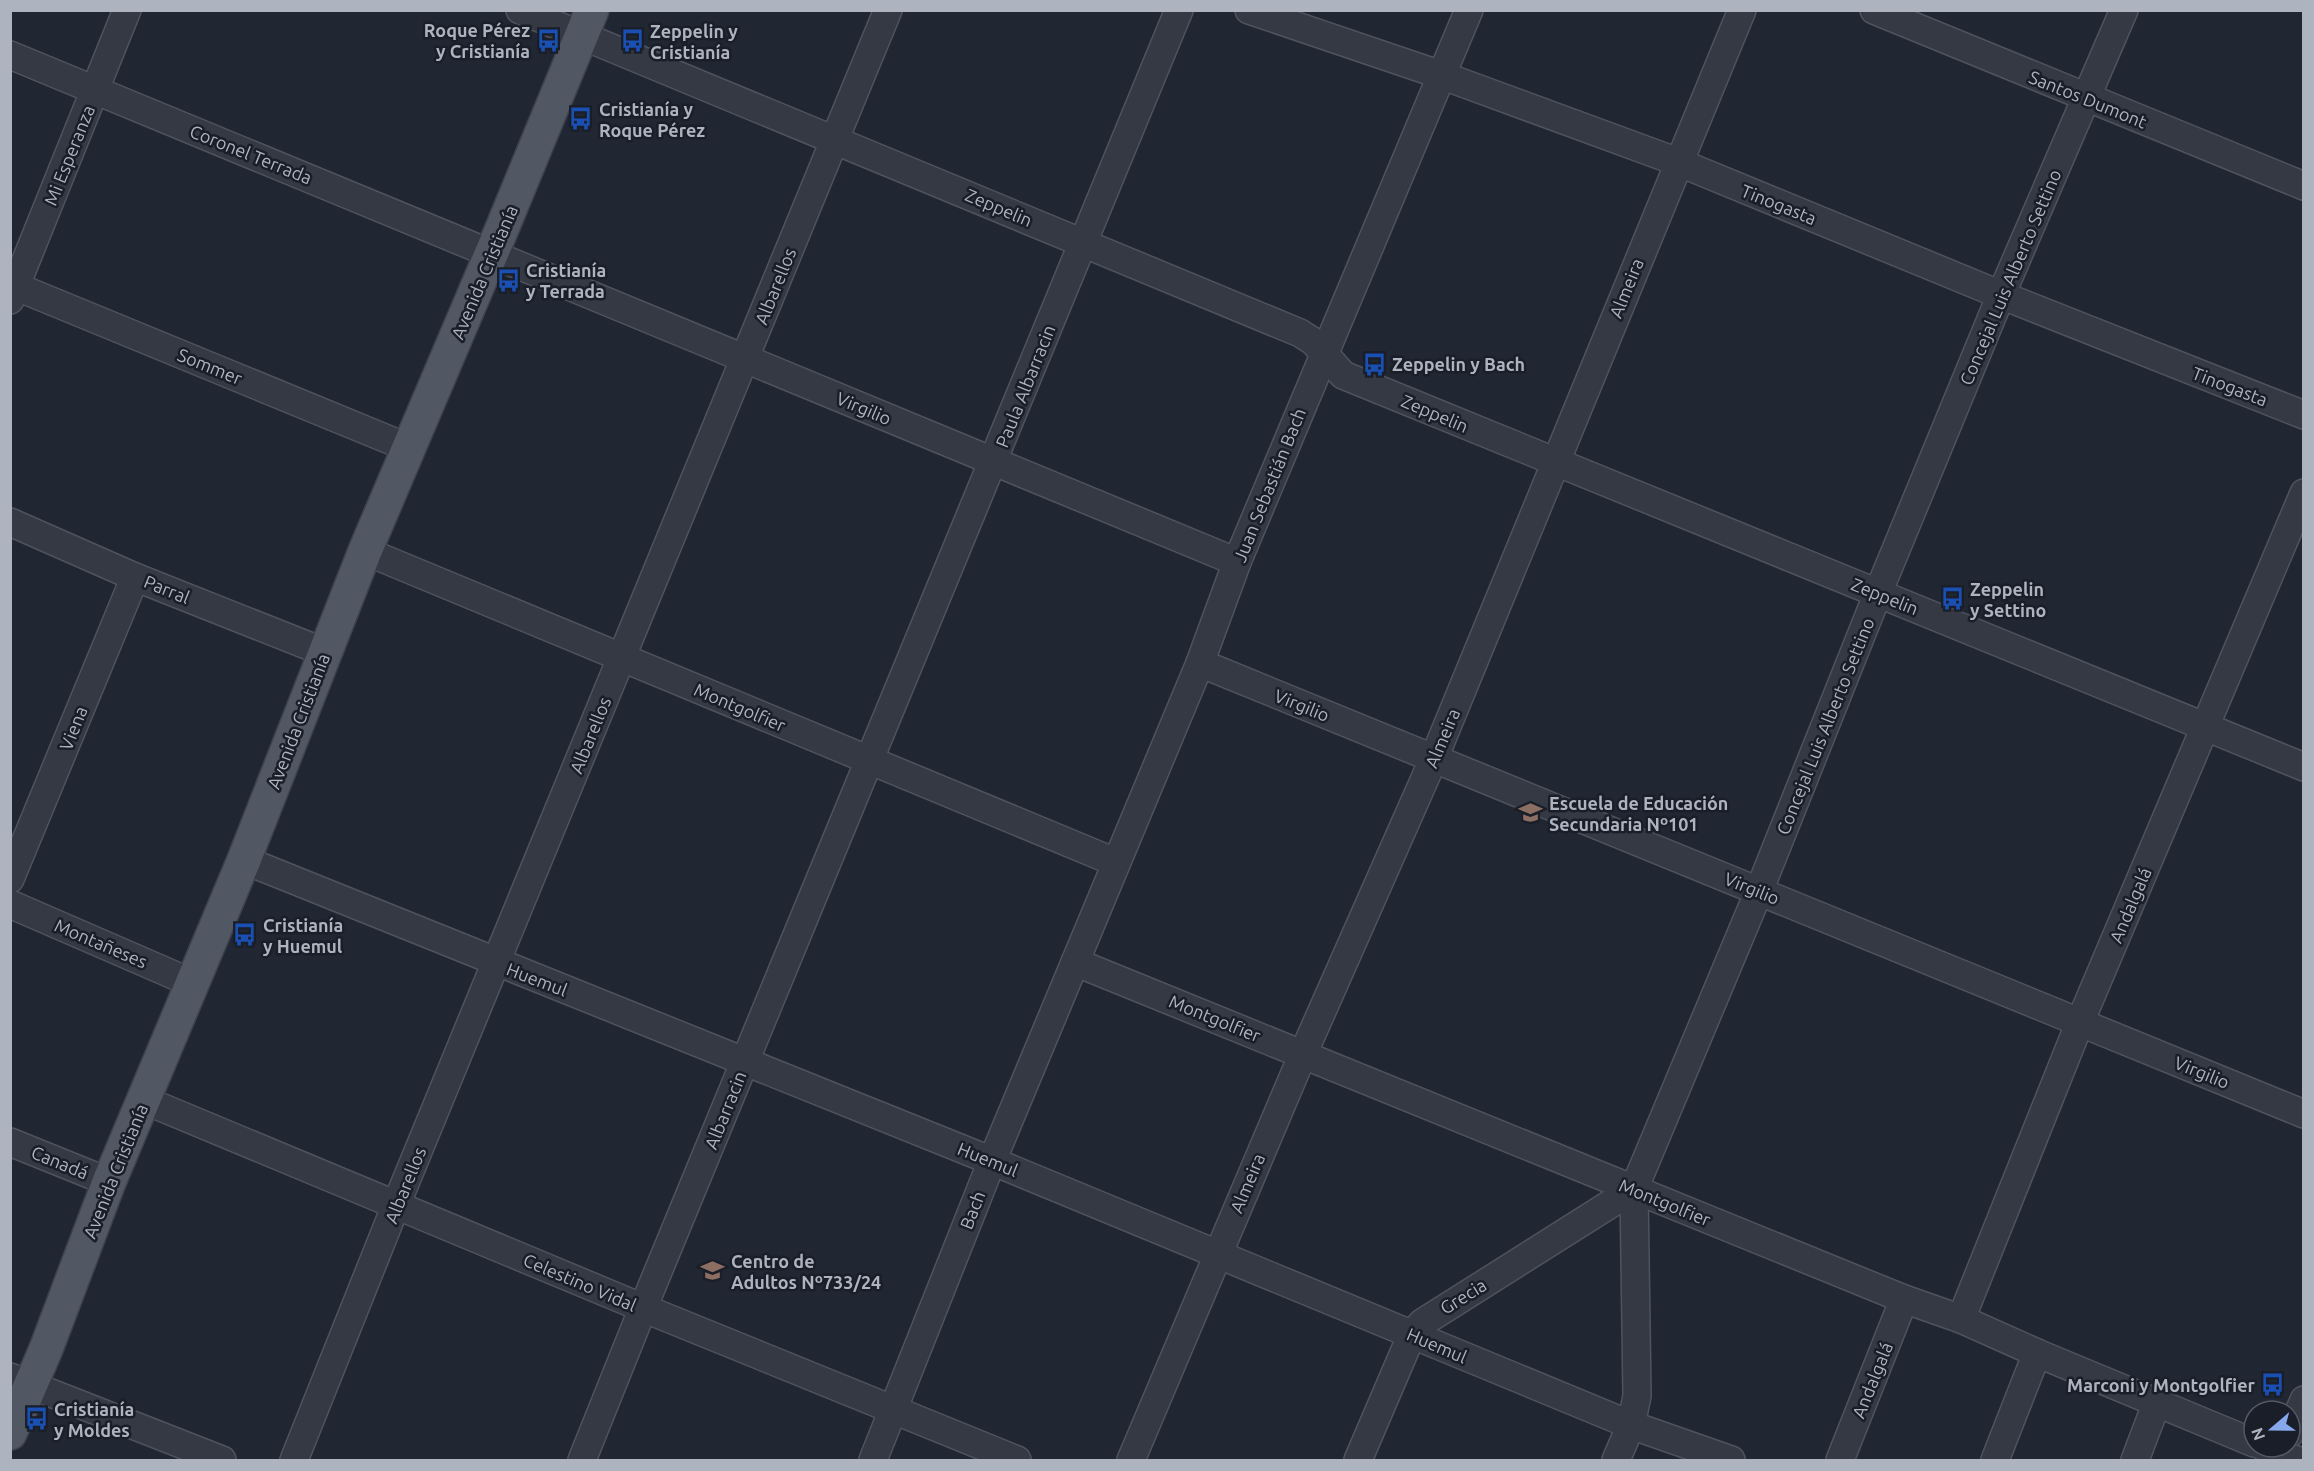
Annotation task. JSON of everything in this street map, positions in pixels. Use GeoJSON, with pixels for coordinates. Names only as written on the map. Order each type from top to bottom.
{"type":"FeatureCollection","features":[{"type":"Feature","properties":{"kind":"main road","name":"Avenida Cristianía"},"geometry":{"type":"LineString","coordinates":[[10,1433],[21,1382],[110,1182],[244,860],[365,551],[492,253],[586,23]]}},
{"type":"Feature","properties":{"kind":"street","name":"Mi Esperanza"},"geometry":{"type":"LineString","coordinates":[[12,290],[127,10]]}},
{"type":"Feature","properties":{"kind":"street","name":"Zeppelin"},"geometry":{"type":"LineString","coordinates":[[520,10],[586,23],[835,139],[1300,333],[1314,342],[1343,375],[2304,767]]}},
{"type":"Feature","properties":{"kind":"street","name":"Albarellos"},"geometry":{"type":"LineString","coordinates":[[294,1461],[396,1205],[888,10]]}},
{"type":"Feature","properties":{"kind":"street","name":"Paula Albarracin"},"geometry":{"type":"LineString","coordinates":[[869,760],[1179,10]]}},
{"type":"Feature","properties":{"kind":"street","name":"Tinogasta"},"geometry":{"type":"LineString","coordinates":[[1249,10],[1442,75],[1678,162],[2001,295],[2304,415]]}},
{"type":"Feature","properties":{"kind":"street","name":"Juan Sebastián Bach"},"geometry":{"type":"LineString","coordinates":[[1076,962],[1115,862],[1200,663],[1237,562],[1469,10]]}},
{"type":"Feature","properties":{"kind":"street","name":"Almeira"},"geometry":{"type":"LineString","coordinates":[[1131,1461],[1303,1053],[1434,758],[1742,10]]}},
{"type":"Feature","properties":{"kind":"street","name":"Santos Dumont"},"geometry":{"type":"LineString","coordinates":[[1874,10],[2304,186]]}},
{"type":"Feature","properties":{"kind":"street","name":"Concejal Luis Alberto Settino"},"geometry":{"type":"LineString","coordinates":[[1616,1461],[1631,1425],[1637,1396],[1634,1189],[1759,891],[1878,593],[2001,295],[2124,10]]}},
{"type":"Feature","properties":{"kind":"street","name":"Coronel Terrada"},"geometry":{"type":"LineString","coordinates":[[10,55],[492,253]]}},
{"type":"Feature","properties":{"kind":"street","name":"Virgilio"},"geometry":{"type":"LineString","coordinates":[[492,253],[1237,562]]}},
{"type":"Feature","properties":{"kind":"street","name":"Sommer"},"geometry":{"type":"LineString","coordinates":[[12,290],[409,448]]}},
{"type":"Feature","properties":{"kind":"street","name":"Andalgalá"},"geometry":{"type":"LineString","coordinates":[[1961,1319],[2080,1022],[2304,493]]}},
{"type":"Feature","properties":{"kind":"street","name":"Parral"},"geometry":{"type":"LineString","coordinates":[[10,522],[135,577],[324,652]]}},
{"type":"Feature","properties":{"kind":"street","name":"Montgolfier"},"geometry":{"type":"LineString","coordinates":[[365,551],[1115,862]]}},
{"type":"Feature","properties":{"kind":"street","name":"Viena"},"geometry":{"type":"LineString","coordinates":[[10,879],[135,577]]}},
{"type":"Feature","properties":{"kind":"street","name":"Virgilio"},"geometry":{"type":"LineString","coordinates":[[1200,663],[2304,1114]]}},
{"type":"Feature","properties":{"kind":"street","name":"Albarracin"},"geometry":{"type":"LineString","coordinates":[[582,1461],[869,760]]}},
{"type":"Feature","properties":{"kind":"street","name":"Huemul"},"geometry":{"type":"LineString","coordinates":[[244,860],[496,963],[745,1060],[1631,1425],[1731,1461]]}},
{"type":"Feature","properties":{"kind":"street","name":"Montañeses"},"geometry":{"type":"LineString","coordinates":[[10,904],[192,983]]}},
{"type":"Feature","properties":{"kind":"street","name":"Montgolfier"},"geometry":{"type":"LineString","coordinates":[[1076,962],[1904,1299],[1961,1319],[2242,1438]]}},
{"type":"Feature","properties":{"kind":"street","name":"Bach"},"geometry":{"type":"LineString","coordinates":[[873,1461],[992,1161],[1076,962]]}},
{"type":"Feature","properties":{"kind":"street","name":"Celestino Vidal"},"geometry":{"type":"LineString","coordinates":[[144,1100],[1017,1461]]}},
{"type":"Feature","properties":{"kind":"street","name":"Canadá"},"geometry":{"type":"LineString","coordinates":[[10,1142],[110,1182]]}},
{"type":"Feature","properties":{"kind":"street","name":"Grecia"},"geometry":{"type":"LineString","coordinates":[[1358,1461],[1413,1334],[1431,1316],[1634,1189]]}},
{"type":"Feature","properties":{"kind":"street","name":"Andalgalá"},"geometry":{"type":"LineString","coordinates":[[1840,1461],[1904,1299]]}},
{"type":"Feature","properties":{"kind":"street"},"geometry":{"type":"LineString","coordinates":[[1995,1461],[2037,1353]]}},
{"type":"Feature","properties":{"kind":"street"},"geometry":{"type":"LineString","coordinates":[[21,1382],[222,1461]]}},
{"type":"Feature","properties":{"kind":"street"},"geometry":{"type":"LineString","coordinates":[[2135,1461],[2157,1402]]}},
{"type":"Feature","properties":{"kind":"place","name":"Roque Pérez y Cristianía"},"geometry":{"type":"Point","coordinates":[548,40]}},
{"type":"Feature","properties":{"kind":"place","name":"Zeppelin y Cristianía"},"geometry":{"type":"Point","coordinates":[632,41]}},
{"type":"Feature","properties":{"kind":"place","name":"Cristianía y Roque Pérez"},"geometry":{"type":"Point","coordinates":[581,119]}},
{"type":"Feature","properties":{"kind":"place","name":"Cristianía y Terrada"},"geometry":{"type":"Point","coordinates":[508,280]}},
{"type":"Feature","properties":{"kind":"place","name":"Zeppelin y Bach"},"geometry":{"type":"Point","coordinates":[1374,364]}},
{"type":"Feature","properties":{"kind":"place","name":"Zeppelin y Settino"},"geometry":{"type":"Point","coordinates":[1952,599]}},
{"type":"Feature","properties":{"kind":"place","name":"Escuela de Educación Secundaria Nº101"},"geometry":{"type":"Point","coordinates":[1531,813]}},
{"type":"Feature","properties":{"kind":"place","name":"Cristianía y Huemul"},"geometry":{"type":"Point","coordinates":[245,935]}},
{"type":"Feature","properties":{"kind":"place","name":"Centro de Adultos Nº733/24"},"geometry":{"type":"Point","coordinates":[713,1271]}},
{"type":"Feature","properties":{"kind":"place","name":"Marconi y Montgolfier"},"geometry":{"type":"Point","coordinates":[2273,1385]}},
{"type":"Feature","properties":{"kind":"place","name":"Cristianía y Moldes"},"geometry":{"type":"Point","coordinates":[36,1419]}}]}
